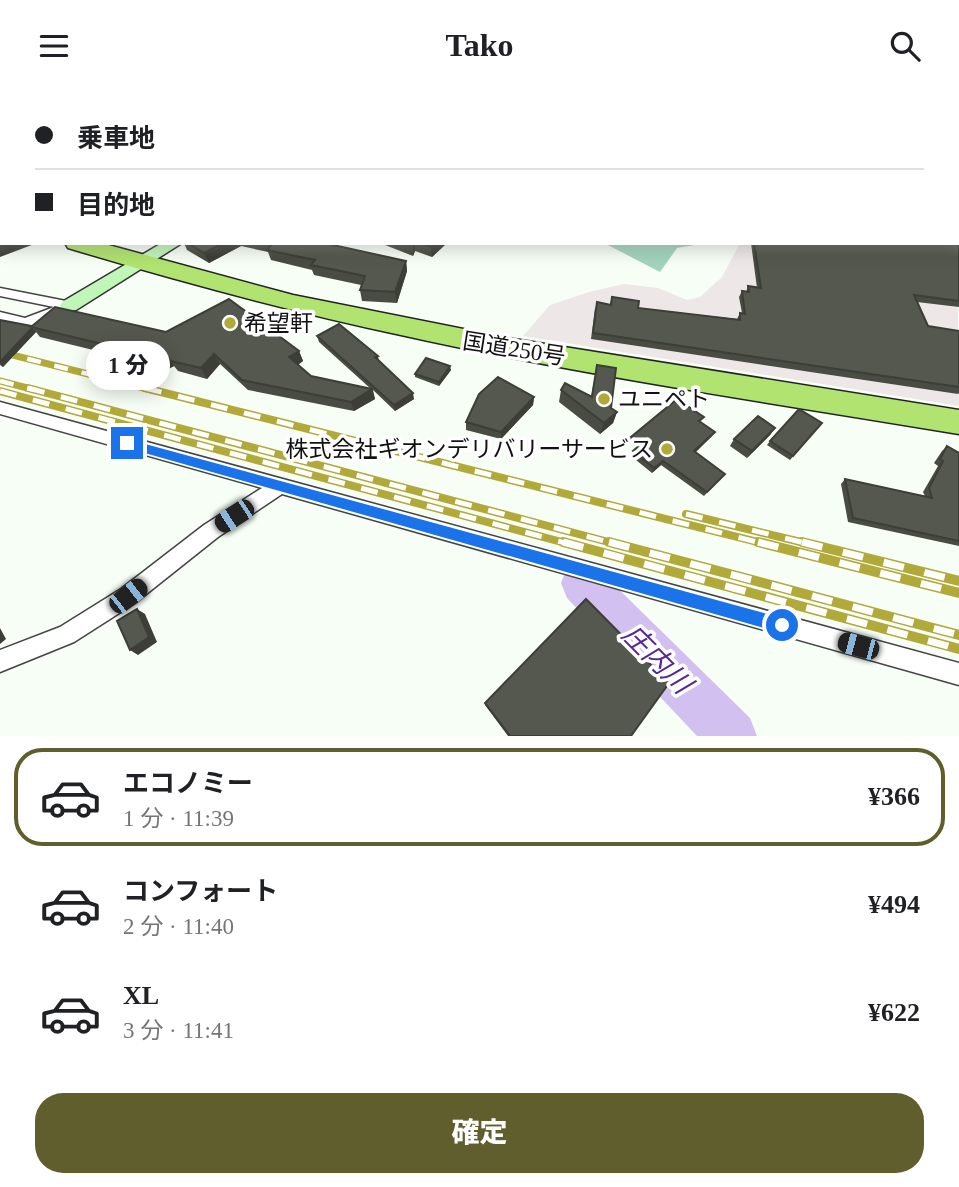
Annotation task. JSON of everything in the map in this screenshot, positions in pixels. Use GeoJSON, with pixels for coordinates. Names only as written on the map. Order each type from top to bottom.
{"type":"FeatureCollection","features":[{"type":"Feature","properties":{"kind":"highway","name":"国道250号"},"geometry":{"type":"LineString","coordinates":[[82,245],[221,287],[428,335],[959,422]]}},
{"type":"Feature","properties":{"kind":"street"},"geometry":{"type":"LineString","coordinates":[[0,316],[26,323],[69,306],[171,245]]}},
{"type":"Feature","properties":{"kind":"street"},"geometry":{"type":"LineString","coordinates":[[0,292],[69,306]]}},
{"type":"Feature","properties":{"kind":"street"},"geometry":{"type":"LineString","coordinates":[[0,408],[959,674]]}},
{"type":"Feature","properties":{"kind":"street"},"geometry":{"type":"LineString","coordinates":[[0,661],[67,635],[128,596],[211,530],[280,486]]}},
{"type":"Feature","properties":{"kind":"shaded area"},"geometry":{"type":"Polygon","coordinates":[[[739,245],[958,245],[959,406],[523,336],[550,305],[589,292],[624,284],[658,288],[687,300],[700,297],[722,277],[739,245]]]}},
{"type":"Feature","properties":{"kind":"green space"},"geometry":{"type":"Polygon","coordinates":[[[608,245],[694,245],[677,248],[660,272],[608,245]]]}},
{"type":"Feature","properties":{"kind":"building"},"geometry":{"type":"Polygon","coordinates":[[[191,245],[218,245],[204,253],[191,245]]]}},
{"type":"Feature","properties":{"kind":"building"},"geometry":{"type":"Polygon","coordinates":[[[271,245],[333,245],[406,261],[395,292],[360,290],[365,276],[311,265],[315,260],[267,250],[271,245]]]}},
{"type":"Feature","properties":{"kind":"building"},"geometry":{"type":"Polygon","coordinates":[[[754,245],[959,245],[959,301],[914,295],[928,326],[959,331],[959,387],[593,333],[597,302],[611,305],[612,297],[639,301],[638,308],[740,320],[740,313],[745,314],[742,291],[749,292],[748,286],[761,288],[754,245]]]}},
{"type":"Feature","properties":{"kind":"building"},"geometry":{"type":"Polygon","coordinates":[[[229,299],[299,351],[289,357],[311,376],[372,389],[351,402],[242,380],[214,354],[201,368],[171,361],[167,356],[162,359],[151,355],[139,343],[133,348],[122,345],[119,348],[31,327],[55,307],[166,332],[229,299]]]}},
{"type":"Feature","properties":{"kind":"building"},"geometry":{"type":"Polygon","coordinates":[[[0,320],[32,328],[0,362],[0,320]]]}},
{"type":"Feature","properties":{"kind":"building"},"geometry":{"type":"Polygon","coordinates":[[[339,324],[378,356],[375,357],[413,393],[394,405],[317,336],[339,324]]]}},
{"type":"Feature","properties":{"kind":"building"},"geometry":{"type":"Polygon","coordinates":[[[426,358],[450,366],[439,382],[415,374],[426,358]]]}},
{"type":"Feature","properties":{"kind":"building"},"geometry":{"type":"Polygon","coordinates":[[[597,365],[616,368],[611,408],[617,412],[604,423],[561,390],[565,383],[592,397],[597,365]]]}},
{"type":"Feature","properties":{"kind":"building"},"geometry":{"type":"Polygon","coordinates":[[[498,377],[534,397],[501,432],[466,422],[479,394],[498,377]]]}},
{"type":"Feature","properties":{"kind":"building"},"geometry":{"type":"Polygon","coordinates":[[[677,399],[704,417],[699,421],[715,432],[694,451],[725,474],[707,492],[663,461],[654,468],[633,451],[641,444],[631,437],[677,399]]]}},
{"type":"Feature","properties":{"kind":"building"},"geometry":{"type":"Polygon","coordinates":[[[799,409],[822,423],[793,456],[770,441],[799,409]]]}},
{"type":"Feature","properties":{"kind":"building"},"geometry":{"type":"Polygon","coordinates":[[[758,416],[775,428],[752,451],[734,439],[758,416]]]}},
{"type":"Feature","properties":{"kind":"building"},"geometry":{"type":"Polygon","coordinates":[[[947,446],[959,453],[959,541],[853,518],[845,479],[932,498],[929,488],[943,461],[940,459],[947,446]]]}},
{"type":"Feature","properties":{"kind":"building"},"geometry":{"type":"Polygon","coordinates":[[[586,599],[669,683],[631,736],[510,736],[485,703],[586,599]]]}},
{"type":"Feature","properties":{"kind":"building"},"geometry":{"type":"Polygon","coordinates":[[[137,609],[149,637],[130,650],[117,621],[137,609]]]}},
{"type":"Feature","properties":{"kind":"waterway","name":"庄内川"},"geometry":{"type":"LineString","coordinates":[[582,583],[732,736]]}},
{"type":"Feature","properties":{"kind":"railway"},"geometry":{"type":"LineString","coordinates":[[0,352],[152,390]]}},
{"type":"Feature","properties":{"kind":"railway"},"geometry":{"type":"LineString","coordinates":[[0,381],[35,390]]}},
{"type":"Feature","properties":{"kind":"railway"},"geometry":{"type":"LineString","coordinates":[[28,388],[616,544]]}},
{"type":"Feature","properties":{"kind":"railway"},"geometry":{"type":"LineString","coordinates":[[145,388],[765,544]]}},
{"type":"Feature","properties":{"kind":"railway"},"geometry":{"type":"LineString","coordinates":[[0,391],[569,544]]}},
{"type":"Feature","properties":{"kind":"railway"},"geometry":{"type":"LineString","coordinates":[[686,514],[809,544]]}},
{"type":"Feature","properties":{"kind":"railway"},"geometry":{"type":"LineString","coordinates":[[563,542],[959,649]]}},
{"type":"Feature","properties":{"kind":"railway"},"geometry":{"type":"LineString","coordinates":[[609,542],[959,635]]}},
{"type":"Feature","properties":{"kind":"railway"},"geometry":{"type":"LineString","coordinates":[[758,542],[959,593]]}},
{"type":"Feature","properties":{"kind":"railway"},"geometry":{"type":"LineString","coordinates":[[802,542],[959,581]]}},
{"type":"Feature","properties":{"kind":"place","name":"希望軒"},"geometry":{"type":"Point","coordinates":[230,323]}},
{"type":"Feature","properties":{"kind":"place","name":"ユニペト"},"geometry":{"type":"Point","coordinates":[604,399]}},
{"type":"Feature","properties":{"kind":"place","name":"株式会社ギオンデリバリーサービス"},"geometry":{"type":"Point","coordinates":[667,449]}},
{"type":"Feature","properties":{"kind":"route"},"geometry":{"type":"LineString","coordinates":[[127,443],[782,625]]}}]}
